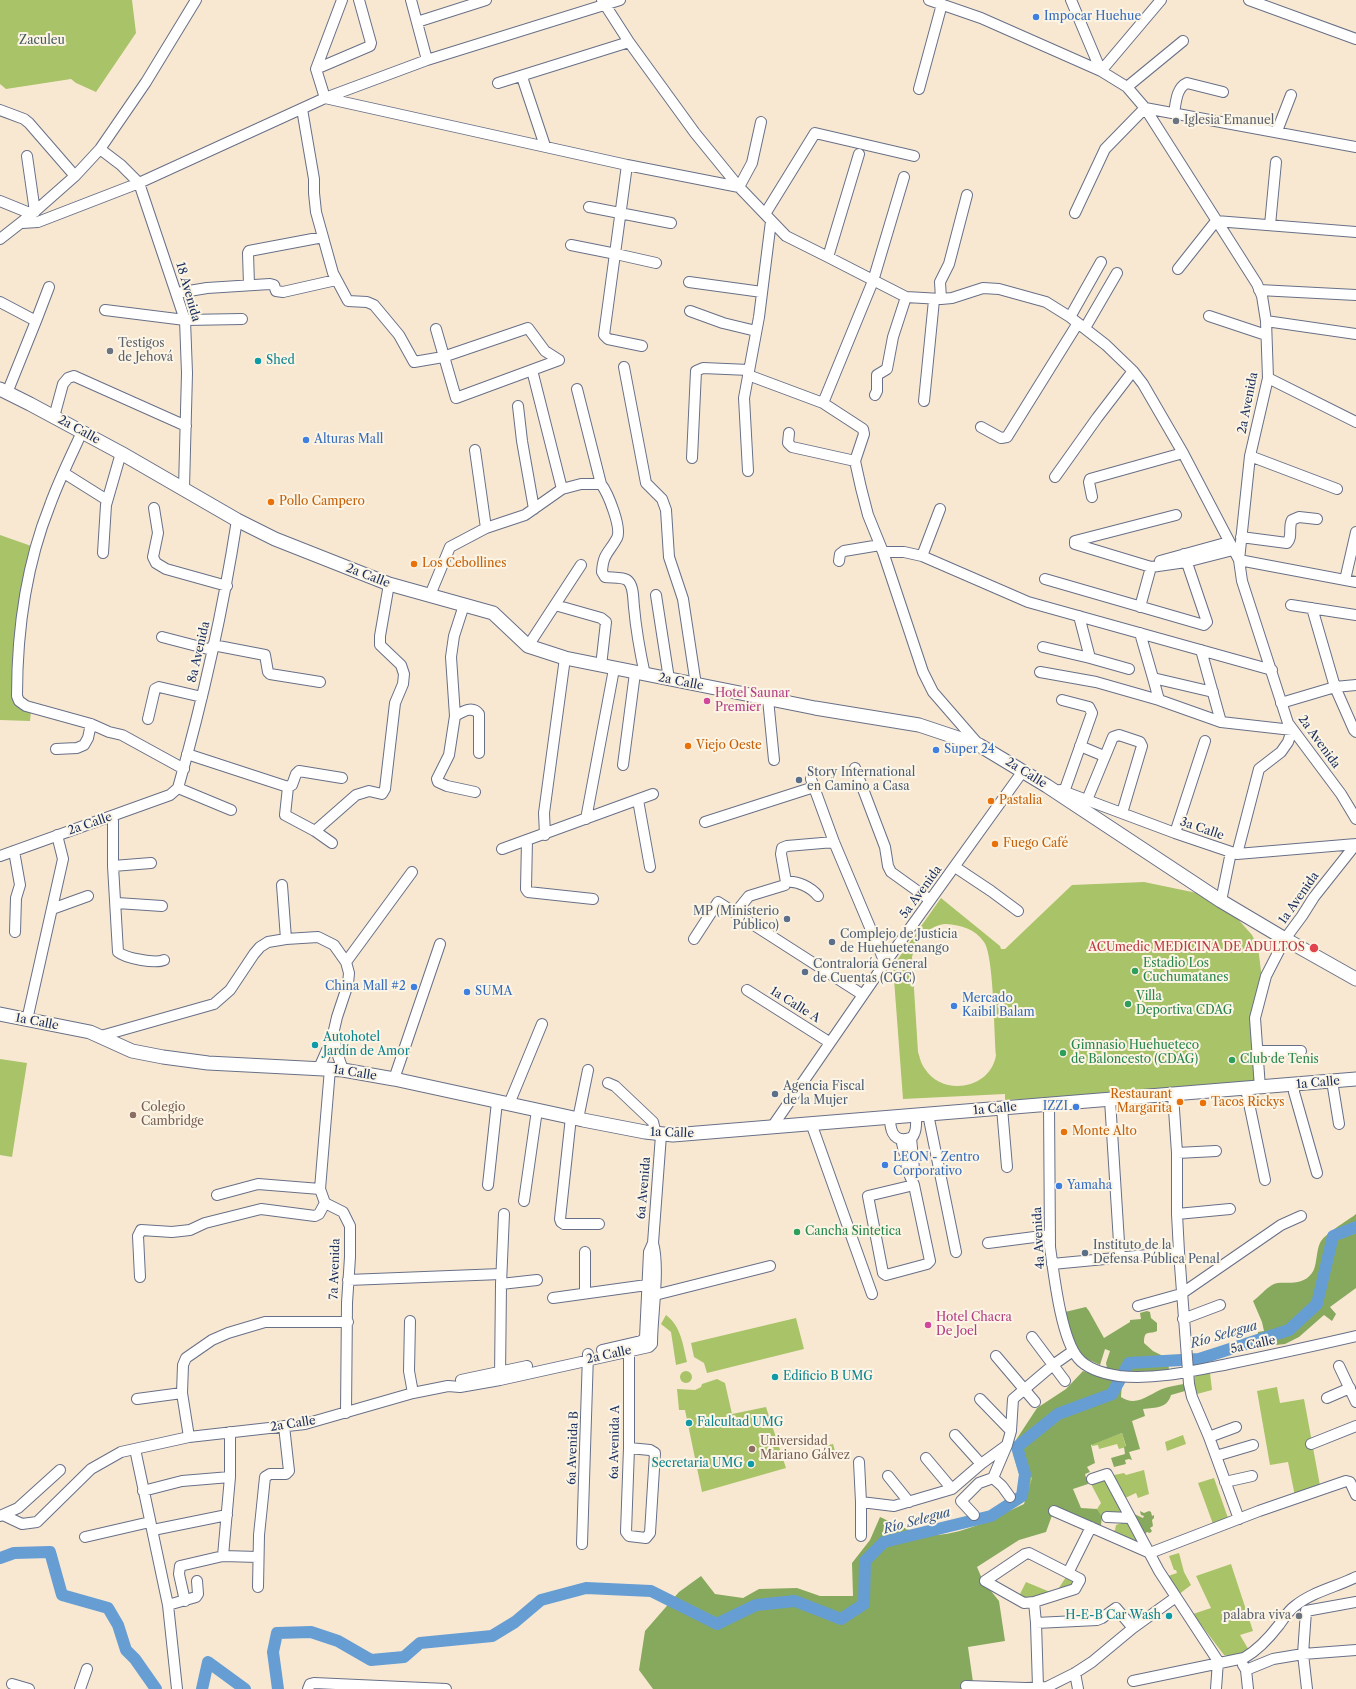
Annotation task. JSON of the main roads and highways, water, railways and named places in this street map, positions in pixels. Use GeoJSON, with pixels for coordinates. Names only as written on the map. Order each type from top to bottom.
{"type":"FeatureCollection","features":[{"type":"Feature","properties":{"kind":"main road","name":"2a Calle"},"geometry":{"type":"LineString","coordinates":[[4,391],[121,453],[184,488],[237,520],[295,547],[389,584],[493,613],[528,646],[564,658],[614,669],[768,699],[919,725],[979,745],[1047,786],[1222,901],[1356,979]]}},
{"type":"Feature","properties":{"kind":"main road","name":"1a Calle"},"geometry":{"type":"LineString","coordinates":[[0,1014],[90,1032],[132,1051],[163,1057],[208,1063],[344,1070],[394,1079],[574,1118],[659,1134],[692,1134],[772,1126],[1260,1088],[1356,1079]]}},
{"type":"Feature","properties":{"kind":"waterway","name":"Río Selegua"},"geometry":{"type":"LineString","coordinates":[[278,1689],[273,1652],[277,1633],[311,1632],[338,1641],[371,1660],[404,1657],[420,1643],[492,1636],[515,1622],[541,1600],[586,1588],[651,1591],[717,1624],[756,1605],[795,1601],[841,1619],[864,1604],[865,1561],[884,1542],[991,1516],[1022,1496],[1025,1474],[1017,1447],[1058,1414],[1112,1394],[1129,1363],[1199,1359],[1289,1330],[1317,1304],[1333,1236],[1356,1227]]}},
{"type":"Feature","properties":{"kind":"waterway","name":"Río Selegua"},"geometry":{"type":"LineString","coordinates":[[0,1558],[14,1553],[50,1552],[62,1595],[108,1608],[118,1625],[126,1650],[135,1659],[156,1689]]}},
{"type":"Feature","properties":{"kind":"waterway","name":"Río Selegua"},"geometry":{"type":"LineString","coordinates":[[202,1689],[208,1662],[245,1689]]}},
{"type":"Feature","properties":{"kind":"place","name":"Impocar Huehue"},"geometry":{"type":"Point","coordinates":[1036,17]}},
{"type":"Feature","properties":{"kind":"place","name":"Iglesia Emanuel"},"geometry":{"type":"Point","coordinates":[1176,121]}},
{"type":"Feature","properties":{"kind":"place","name":"Testigos de Jehová"},"geometry":{"type":"Point","coordinates":[110,351]}},
{"type":"Feature","properties":{"kind":"place","name":"Shed"},"geometry":{"type":"Point","coordinates":[258,361]}},
{"type":"Feature","properties":{"kind":"place","name":"Alturas Mall"},"geometry":{"type":"Point","coordinates":[306,440]}},
{"type":"Feature","properties":{"kind":"place","name":"Pollo Campero"},"geometry":{"type":"Point","coordinates":[271,502]}},
{"type":"Feature","properties":{"kind":"place","name":"Los Cebollines"},"geometry":{"type":"Point","coordinates":[414,564]}},
{"type":"Feature","properties":{"kind":"place","name":"Hotel Saunar Premier"},"geometry":{"type":"Point","coordinates":[707,701]}},
{"type":"Feature","properties":{"kind":"place","name":"Viejo Oeste"},"geometry":{"type":"Point","coordinates":[688,746]}},
{"type":"Feature","properties":{"kind":"place","name":"Super 24"},"geometry":{"type":"Point","coordinates":[936,750]}},
{"type":"Feature","properties":{"kind":"place","name":"Story International en Camino a Casa"},"geometry":{"type":"Point","coordinates":[799,780]}},
{"type":"Feature","properties":{"kind":"place","name":"Pastalia"},"geometry":{"type":"Point","coordinates":[991,801]}},
{"type":"Feature","properties":{"kind":"place","name":"Fuego Café"},"geometry":{"type":"Point","coordinates":[995,844]}},
{"type":"Feature","properties":{"kind":"place","name":"MP (Ministerio Público)"},"geometry":{"type":"Point","coordinates":[787,919]}},
{"type":"Feature","properties":{"kind":"place","name":"Complejo de Justicia de Huehuetenango"},"geometry":{"type":"Point","coordinates":[832,942]}},
{"type":"Feature","properties":{"kind":"place","name":"ACUmedic MEDICINA DE ADULTOS"},"geometry":{"type":"Point","coordinates":[1314,948]}},
{"type":"Feature","properties":{"kind":"place","name":"Estadio Los Cuchumatanes"},"geometry":{"type":"Point","coordinates":[1135,971]}},
{"type":"Feature","properties":{"kind":"place","name":"Contraloría General de Cuentas (CGC)"},"geometry":{"type":"Point","coordinates":[805,972]}},
{"type":"Feature","properties":{"kind":"place","name":"China Mall #2"},"geometry":{"type":"Point","coordinates":[414,987]}},
{"type":"Feature","properties":{"kind":"place","name":"SUMA"},"geometry":{"type":"Point","coordinates":[467,992]}},
{"type":"Feature","properties":{"kind":"place","name":"Villa Deportiva CDAG"},"geometry":{"type":"Point","coordinates":[1128,1004]}},
{"type":"Feature","properties":{"kind":"place","name":"Mercado Kaibil Balam"},"geometry":{"type":"Point","coordinates":[954,1006]}},
{"type":"Feature","properties":{"kind":"place","name":"Autohotel Jardín de Amor"},"geometry":{"type":"Point","coordinates":[315,1045]}},
{"type":"Feature","properties":{"kind":"place","name":"Gimnasio Huehueteco de Baloncesto (CDAG)"},"geometry":{"type":"Point","coordinates":[1063,1053]}},
{"type":"Feature","properties":{"kind":"place","name":"Club de Tenis"},"geometry":{"type":"Point","coordinates":[1232,1060]}},
{"type":"Feature","properties":{"kind":"place","name":"Agencia Fiscal de la Mujer"},"geometry":{"type":"Point","coordinates":[775,1094]}},
{"type":"Feature","properties":{"kind":"place","name":"Restaurant Margarita"},"geometry":{"type":"Point","coordinates":[1180,1102]}},
{"type":"Feature","properties":{"kind":"place","name":"Tacos Rickys"},"geometry":{"type":"Point","coordinates":[1203,1103]}},
{"type":"Feature","properties":{"kind":"place","name":"IZZI"},"geometry":{"type":"Point","coordinates":[1076,1107]}},
{"type":"Feature","properties":{"kind":"place","name":"Colegio Cambridge"},"geometry":{"type":"Point","coordinates":[133,1115]}},
{"type":"Feature","properties":{"kind":"place","name":"Monte Alto"},"geometry":{"type":"Point","coordinates":[1064,1132]}},
{"type":"Feature","properties":{"kind":"place","name":"LEON - Zentro Corporativo"},"geometry":{"type":"Point","coordinates":[885,1165]}},
{"type":"Feature","properties":{"kind":"place","name":"Yamaha"},"geometry":{"type":"Point","coordinates":[1059,1186]}},
{"type":"Feature","properties":{"kind":"place","name":"Cancha Sintetica"},"geometry":{"type":"Point","coordinates":[797,1232]}},
{"type":"Feature","properties":{"kind":"place","name":"Instituto de la Defensa Pública Penal"},"geometry":{"type":"Point","coordinates":[1085,1253]}},
{"type":"Feature","properties":{"kind":"place","name":"Hotel Chacra De Joel"},"geometry":{"type":"Point","coordinates":[928,1325]}},
{"type":"Feature","properties":{"kind":"place","name":"Edificio B UMG"},"geometry":{"type":"Point","coordinates":[775,1377]}},
{"type":"Feature","properties":{"kind":"place","name":"Falcultad UMG"},"geometry":{"type":"Point","coordinates":[689,1423]}},
{"type":"Feature","properties":{"kind":"place","name":"Universidad Mariano Gálvez"},"geometry":{"type":"Point","coordinates":[752,1449]}},
{"type":"Feature","properties":{"kind":"place","name":"Secretaria UMG"},"geometry":{"type":"Point","coordinates":[751,1464]}},
{"type":"Feature","properties":{"kind":"place","name":"H-E-B Car Wash"},"geometry":{"type":"Point","coordinates":[1169,1616]}},
{"type":"Feature","properties":{"kind":"place","name":"palabra viva"},"geometry":{"type":"Point","coordinates":[1299,1616]}},
{"type":"Feature","properties":{"kind":"park label","name":"Zaculeu"},"geometry":{"type":"Point","coordinates":[42,41]}}]}
